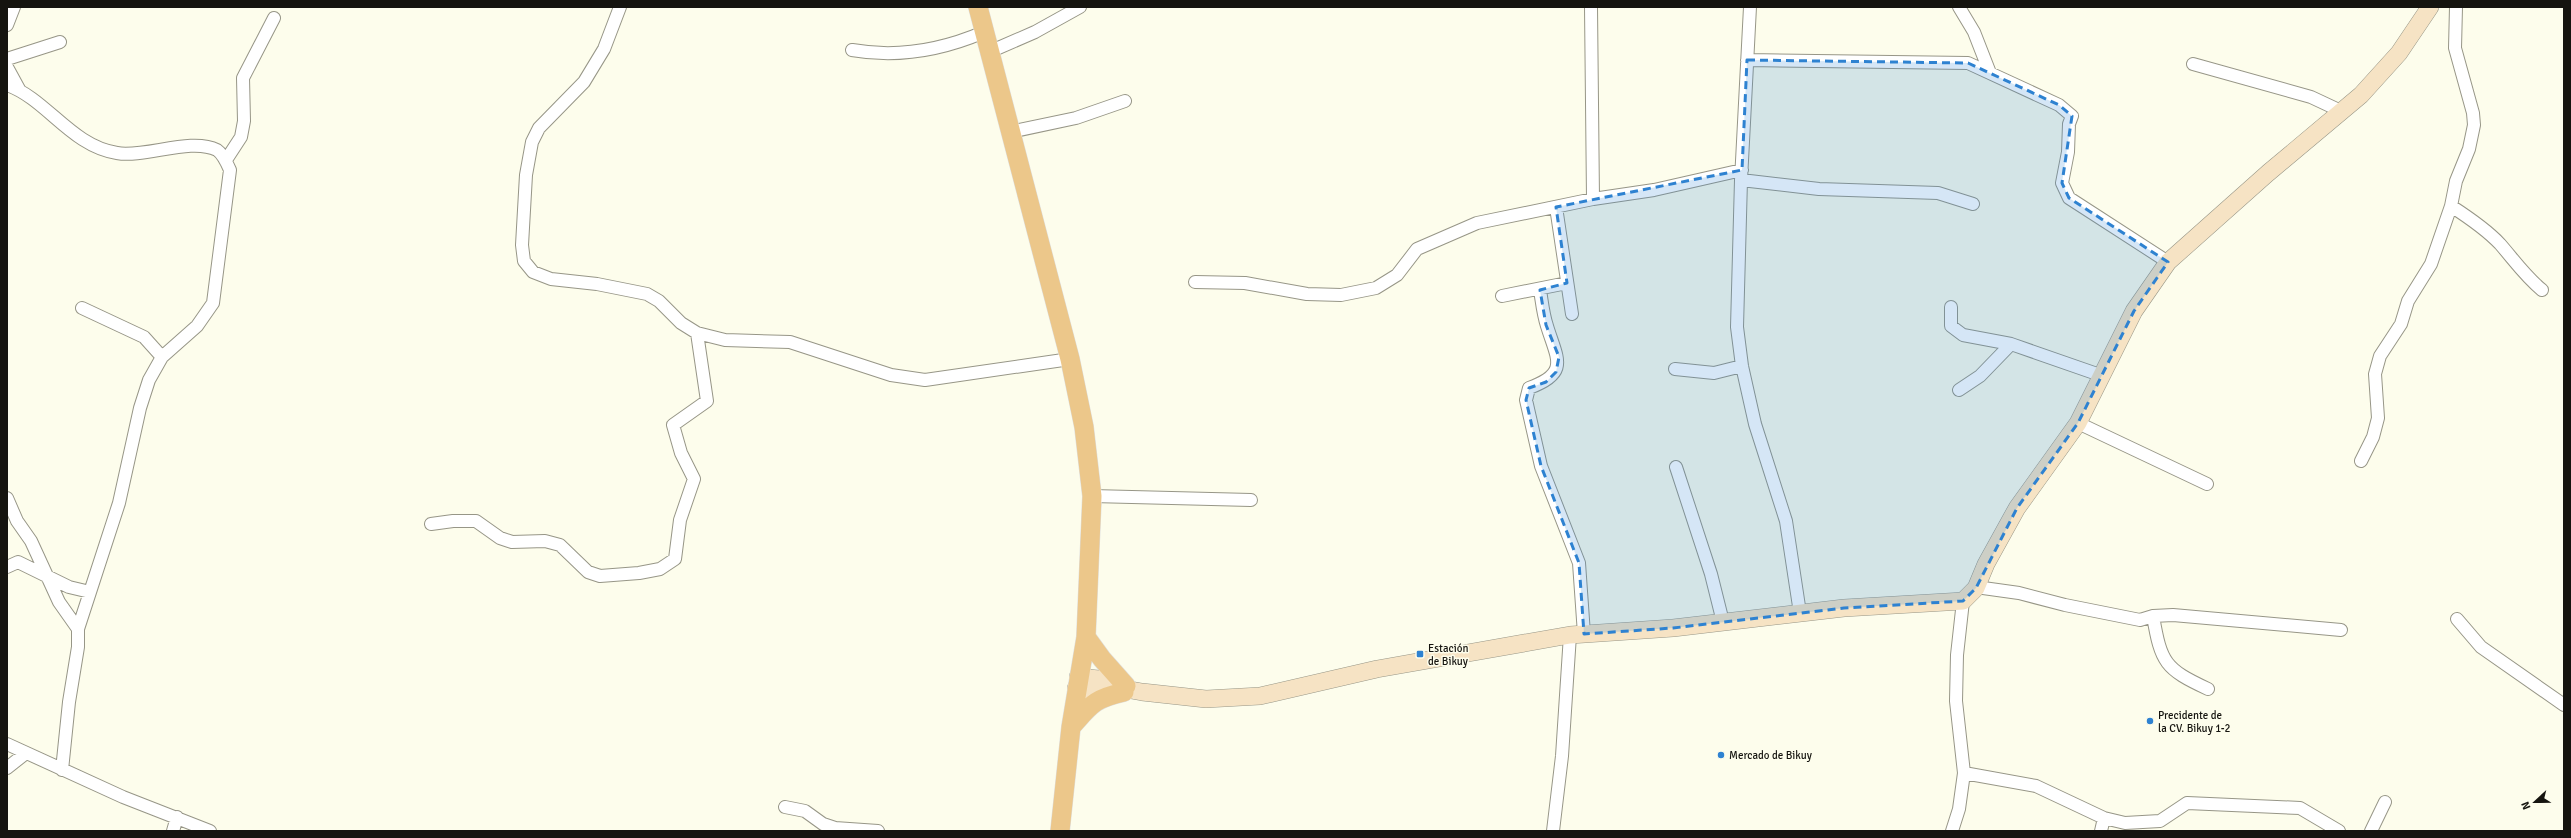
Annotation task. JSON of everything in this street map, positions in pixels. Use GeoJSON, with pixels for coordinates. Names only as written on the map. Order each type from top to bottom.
{"type":"FeatureCollection","features":[{"type":"Feature","properties":{"kind":"main road"},"geometry":{"type":"LineString","coordinates":[[978,7],[1070,359],[1084,427],[1092,496],[1086,638],[1077,682],[1060,831]]}},
{"type":"Feature","properties":{"kind":"main road"},"geometry":{"type":"LineString","coordinates":[[1071,727],[1090,704],[1106,696],[1127,690],[1086,638]]}},
{"type":"Feature","properties":{"kind":"street"},"geometry":{"type":"LineString","coordinates":[[7,25],[14,7]]}},
{"type":"Feature","properties":{"kind":"street"},"geometry":{"type":"LineString","coordinates":[[620,7],[604,49],[584,82],[538,128],[532,142],[523,221],[524,261],[533,272],[551,279],[598,284],[647,294],[659,301],[681,323],[697,333],[725,340],[790,342],[891,375],[925,380],[1070,359]]}},
{"type":"Feature","properties":{"kind":"street"},"geometry":{"type":"LineString","coordinates":[[989,52],[1035,32],[1080,7]]}},
{"type":"Feature","properties":{"kind":"street"},"geometry":{"type":"LineString","coordinates":[[1591,7],[1593,199]]}},
{"type":"Feature","properties":{"kind":"street"},"geometry":{"type":"LineString","coordinates":[[1750,7],[1741,175],[1737,327],[1742,366],[1755,424],[1786,521],[1800,613]]}},
{"type":"Feature","properties":{"kind":"street"},"geometry":{"type":"LineString","coordinates":[[1959,7],[1981,49],[1990,73]]}},
{"type":"Feature","properties":{"kind":"street"},"geometry":{"type":"LineString","coordinates":[[1952,831],[1959,809],[1964,773],[1956,701],[1957,655],[1963,601],[1976,587],[2017,508],[2078,423],[2100,375],[2134,311],[2168,262],[2268,173],[2361,96],[2398,53],[2430,7]]}},
{"type":"Feature","properties":{"kind":"street"},"geometry":{"type":"LineString","coordinates":[[2361,461],[2373,437],[2378,418],[2375,374],[2380,356],[2401,324],[2408,300],[2430,264],[2451,206],[2456,181],[2469,148],[2474,125],[2455,48],[2456,7]]}},
{"type":"Feature","properties":{"kind":"street"},"geometry":{"type":"LineString","coordinates":[[226,160],[241,137],[244,121],[243,78],[274,18]]}},
{"type":"Feature","properties":{"kind":"street"},"geometry":{"type":"LineString","coordinates":[[852,50],[873,54],[929,51],[957,44],[984,32]]}},
{"type":"Feature","properties":{"kind":"street"},"geometry":{"type":"LineString","coordinates":[[7,59],[60,42]]}},
{"type":"Feature","properties":{"kind":"street"},"geometry":{"type":"LineString","coordinates":[[1968,63],[1981,49]]}},
{"type":"Feature","properties":{"kind":"street"},"geometry":{"type":"LineString","coordinates":[[1747,60],[1968,63],[2059,105],[2072,116],[2069,124],[2068,152],[2062,183],[2069,198],[2168,262]]}},
{"type":"Feature","properties":{"kind":"street"},"geometry":{"type":"LineString","coordinates":[[2193,64],[2311,97],[2343,112]]}},
{"type":"Feature","properties":{"kind":"street"},"geometry":{"type":"LineString","coordinates":[[7,67],[19,89],[56,120],[97,149],[118,154],[189,147],[208,148],[217,151],[226,160],[230,170],[213,303],[197,326],[162,357],[149,380],[140,408],[119,503],[78,629],[78,647],[69,702],[62,770]]}},
{"type":"Feature","properties":{"kind":"street"},"geometry":{"type":"LineString","coordinates":[[7,85],[19,89]]}},
{"type":"Feature","properties":{"kind":"street"},"geometry":{"type":"LineString","coordinates":[[1010,132],[1076,118],[1125,101]]}},
{"type":"Feature","properties":{"kind":"street"},"geometry":{"type":"LineString","coordinates":[[1195,282],[1245,283],[1307,294],[1341,295],[1376,288],[1397,275],[1417,249],[1477,223],[1593,199],[1741,175],[1819,189],[1938,193],[1973,204]]}},
{"type":"Feature","properties":{"kind":"street"},"geometry":{"type":"LineString","coordinates":[[2451,206],[2474,220],[2499,244],[2525,276],[2542,290]]}},
{"type":"Feature","properties":{"kind":"street"},"geometry":{"type":"LineString","coordinates":[[1556,207],[1572,314]]}},
{"type":"Feature","properties":{"kind":"street"},"geometry":{"type":"LineString","coordinates":[[1502,296],[1540,290],[1567,283]]}},
{"type":"Feature","properties":{"kind":"street"},"geometry":{"type":"LineString","coordinates":[[1540,290],[1546,325],[1558,357],[1556,372],[1546,382],[1529,388],[1526,400],[1542,466],[1579,563],[1577,635],[1553,831]]}},
{"type":"Feature","properties":{"kind":"street"},"geometry":{"type":"LineString","coordinates":[[82,308],[144,337],[162,357]]}},
{"type":"Feature","properties":{"kind":"street"},"geometry":{"type":"LineString","coordinates":[[1951,308],[1949,319],[1954,330],[1964,335],[2011,344],[2100,375]]}},
{"type":"Feature","properties":{"kind":"street"},"geometry":{"type":"LineString","coordinates":[[431,524],[453,521],[476,521],[500,538],[512,542],[545,541],[560,545],[588,572],[600,576],[639,574],[669,565],[675,559],[680,520],[694,479],[681,453],[673,425],[707,401],[697,333]]}},
{"type":"Feature","properties":{"kind":"street"},"geometry":{"type":"LineString","coordinates":[[1959,390],[1980,376],[2011,344]]}},
{"type":"Feature","properties":{"kind":"street"},"geometry":{"type":"LineString","coordinates":[[1674,369],[1714,374],[1742,366]]}},
{"type":"Feature","properties":{"kind":"street"},"geometry":{"type":"LineString","coordinates":[[2078,423],[2207,484]]}},
{"type":"Feature","properties":{"kind":"street"},"geometry":{"type":"LineString","coordinates":[[1676,467],[1711,574],[1723,622]]}},
{"type":"Feature","properties":{"kind":"street"},"geometry":{"type":"LineString","coordinates":[[1092,496],[1251,500]]}},
{"type":"Feature","properties":{"kind":"street"},"geometry":{"type":"LineString","coordinates":[[7,498],[17,522],[31,541],[59,602],[78,629]]}},
{"type":"Feature","properties":{"kind":"street"},"geometry":{"type":"LineString","coordinates":[[7,567],[18,562],[47,576],[90,592]]}},
{"type":"Feature","properties":{"kind":"street"},"geometry":{"type":"LineString","coordinates":[[1976,587],[2019,593],[2065,605],[2140,620],[2153,616],[2230,619],[2341,630]]}},
{"type":"Feature","properties":{"kind":"street"},"geometry":{"type":"LineString","coordinates":[[1077,682],[1101,678],[1127,690],[1206,699],[1260,696],[1384,668],[1577,635],[1723,622],[1844,608],[1963,601]]}},
{"type":"Feature","properties":{"kind":"street"},"geometry":{"type":"LineString","coordinates":[[2153,616],[2158,643],[2171,669],[2180,676],[2208,688]]}},
{"type":"Feature","properties":{"kind":"street"},"geometry":{"type":"LineString","coordinates":[[2457,618],[2480,648],[2564,705]]}},
{"type":"Feature","properties":{"kind":"street"},"geometry":{"type":"LineString","coordinates":[[7,744],[62,770],[210,831]]}},
{"type":"Feature","properties":{"kind":"street"},"geometry":{"type":"LineString","coordinates":[[7,768],[26,753]]}},
{"type":"Feature","properties":{"kind":"street"},"geometry":{"type":"LineString","coordinates":[[1964,773],[2036,786],[2104,818],[2125,823],[2160,821],[2187,803],[2268,806],[2300,808],[2338,831]]}},
{"type":"Feature","properties":{"kind":"street"},"geometry":{"type":"LineString","coordinates":[[2371,831],[2385,802]]}},
{"type":"Feature","properties":{"kind":"street"},"geometry":{"type":"LineString","coordinates":[[785,807],[805,811],[823,824],[835,828],[878,831]]}},
{"type":"Feature","properties":{"kind":"street"},"geometry":{"type":"LineString","coordinates":[[173,831],[177,817]]}},
{"type":"Feature","properties":{"kind":"street"},"geometry":{"type":"LineString","coordinates":[[2101,831],[2104,818]]}},
{"type":"Feature","properties":{"kind":"highlighted area"},"geometry":{"type":"Polygon","coordinates":[[[1747,60],[1968,63],[2059,105],[2072,116],[2062,183],[2069,198],[2168,262],[2134,311],[2078,423],[2017,508],[1976,588],[1963,601],[1844,608],[1673,628],[1584,634],[1579,563],[1541,466],[1526,400],[1529,388],[1546,382],[1556,372],[1559,357],[1546,325],[1540,290],[1567,283],[1556,207],[1742,170],[1747,60]]]}},
{"type":"Feature","properties":{"kind":"place","name":"Estación de Bikuy"},"geometry":{"type":"Point","coordinates":[1420,654]}},
{"type":"Feature","properties":{"kind":"place","name":"Precidente de la CV. Bikuy 1-2"},"geometry":{"type":"Point","coordinates":[2150,721]}},
{"type":"Feature","properties":{"kind":"place","name":"Mercado de Bikuy"},"geometry":{"type":"Point","coordinates":[1721,755]}}]}
